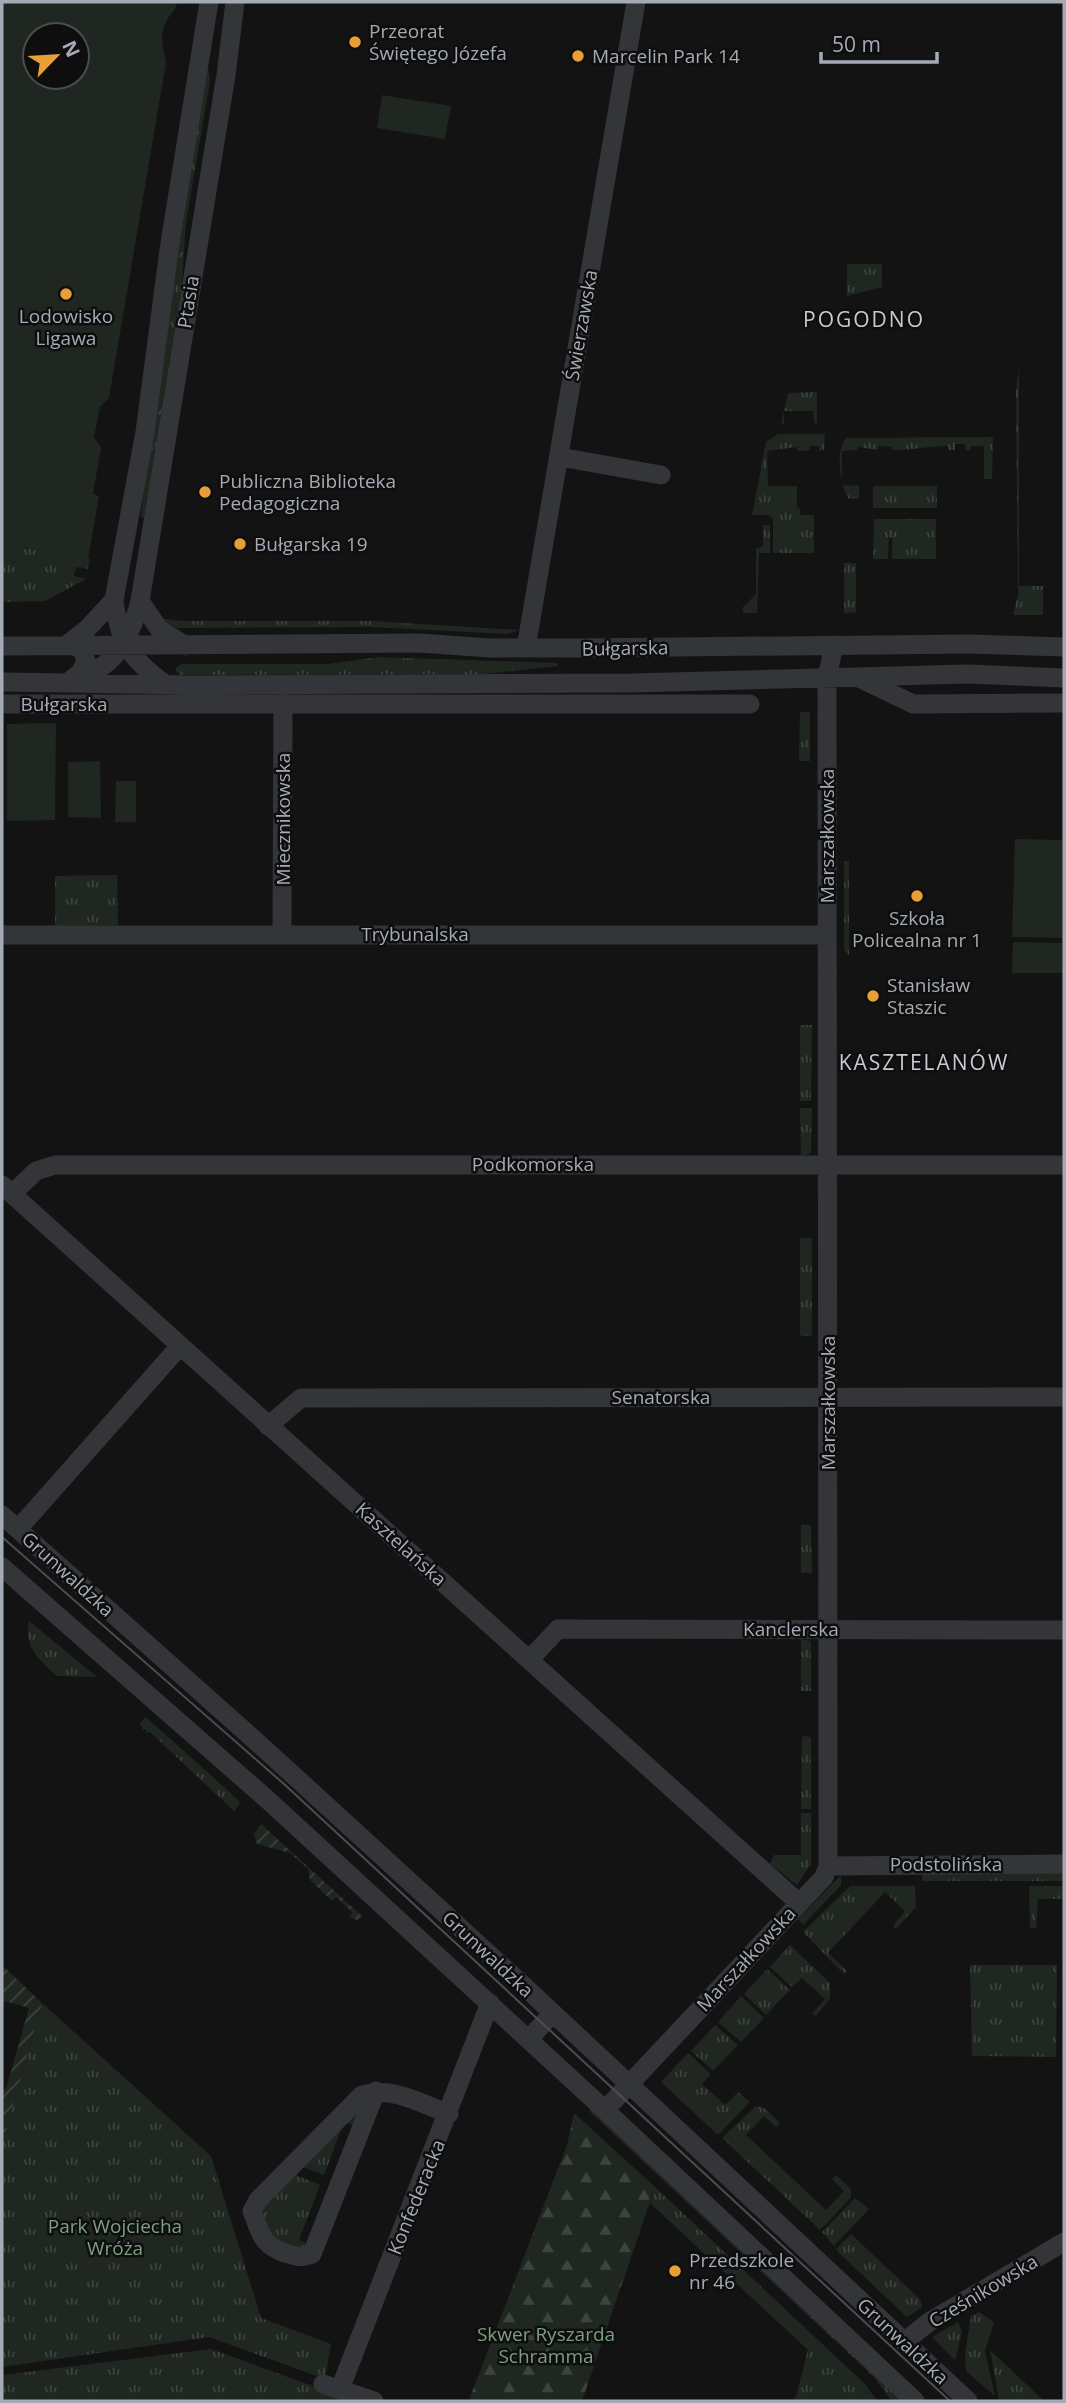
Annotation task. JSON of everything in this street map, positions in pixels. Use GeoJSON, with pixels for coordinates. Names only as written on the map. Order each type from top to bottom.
{"type":"FeatureCollection","features":[{"type":"Feature","properties":{"kind":"street","name":"Ptasia"},"geometry":{"type":"LineString","coordinates":[[165,684],[133,658],[125,645],[117,625],[114,600],[145,432],[170,243],[209,2]]}},
{"type":"Feature","properties":{"kind":"street","name":"Ptasia"},"geometry":{"type":"LineString","coordinates":[[70,681],[100,671],[114,660],[125,645],[140,601],[226,75],[235,2]]}},
{"type":"Feature","properties":{"kind":"street","name":"Świerzawska"},"geometry":{"type":"LineString","coordinates":[[526,648],[636,2]]}},
{"type":"Feature","properties":{"kind":"street"},"geometry":{"type":"LineString","coordinates":[[560,457],[661,475]]}},
{"type":"Feature","properties":{"kind":"street"},"geometry":{"type":"LineString","coordinates":[[69,643],[87,629],[114,600]]}},
{"type":"Feature","properties":{"kind":"street"},"geometry":{"type":"LineString","coordinates":[[140,601],[159,629],[187,646],[171,657],[164,669],[165,684]]}},
{"type":"Feature","properties":{"kind":"street","name":"Bułgarska"},"geometry":{"type":"LineString","coordinates":[[69,643],[82,650],[86,661],[81,672],[70,681]]}},
{"type":"Feature","properties":{"kind":"street","name":"Bułgarska"},"geometry":{"type":"LineString","coordinates":[[2,646],[69,643],[187,646],[419,643],[526,648],[834,645],[1064,647]]}},
{"type":"Feature","properties":{"kind":"street","name":"Marszałkowska"},"geometry":{"type":"LineString","coordinates":[[605,2110],[824,1877],[828,1866],[827,678],[834,645]]}},
{"type":"Feature","properties":{"kind":"street","name":"Bułgarska"},"geometry":{"type":"LineString","coordinates":[[2,682],[165,684],[715,681],[967,674],[1064,678]]}},
{"type":"Feature","properties":{"kind":"street","name":"Bułgarska"},"geometry":{"type":"LineString","coordinates":[[857,677],[913,704],[1064,703]]}},
{"type":"Feature","properties":{"kind":"street"},"geometry":{"type":"LineString","coordinates":[[715,681],[715,704]]}},
{"type":"Feature","properties":{"kind":"street","name":"Miecznikowska"},"geometry":{"type":"LineString","coordinates":[[282,934],[283,703]]}},
{"type":"Feature","properties":{"kind":"street","name":"Bułgarska"},"geometry":{"type":"LineString","coordinates":[[2,704],[750,704]]}},
{"type":"Feature","properties":{"kind":"street","name":"Trybunalska"},"geometry":{"type":"LineString","coordinates":[[2,935],[827,935]]}},
{"type":"Feature","properties":{"kind":"street","name":"Podkomorska"},"geometry":{"type":"LineString","coordinates":[[7,1190],[36,1171],[55,1165],[1064,1165]]}},
{"type":"Feature","properties":{"kind":"street","name":"Kasztelańska"},"geometry":{"type":"LineString","coordinates":[[7,1190],[799,1903]]}},
{"type":"Feature","properties":{"kind":"street"},"geometry":{"type":"LineString","coordinates":[[18,1529],[180,1346]]}},
{"type":"Feature","properties":{"kind":"street","name":"Senatorska"},"geometry":{"type":"LineString","coordinates":[[268,1426],[301,1398],[1064,1397]]}},
{"type":"Feature","properties":{"kind":"street","name":"Grunwaldzka"},"geometry":{"type":"LineString","coordinates":[[2,1515],[268,1752],[553,2013],[968,2401]]}},
{"type":"Feature","properties":{"kind":"street","name":"Grunwaldzka"},"geometry":{"type":"LineString","coordinates":[[2,1567],[202,1740],[490,2003],[915,2401]]}},
{"type":"Feature","properties":{"kind":"street","name":"Kanclerska"},"geometry":{"type":"LineString","coordinates":[[530,1659],[558,1629],[1064,1630]]}},
{"type":"Feature","properties":{"kind":"street","name":"Podstolińska"},"geometry":{"type":"LineString","coordinates":[[828,1866],[1064,1864]]}},
{"type":"Feature","properties":{"kind":"street","name":"Konfederacka"},"geometry":{"type":"LineString","coordinates":[[374,2401],[331,2387],[449,2114],[490,2003]]}},
{"type":"Feature","properties":{"kind":"street"},"geometry":{"type":"LineString","coordinates":[[529,2039],[553,2013]]}},
{"type":"Feature","properties":{"kind":"street"},"geometry":{"type":"LineString","coordinates":[[376,2091],[312,2254],[301,2258],[270,2247],[263,2240],[252,2211],[258,2200],[362,2095],[376,2091],[392,2091],[449,2114]]}},
{"type":"Feature","properties":{"kind":"street","name":"Cześnikowska"},"geometry":{"type":"LineString","coordinates":[[904,2342],[929,2322],[1064,2242]]}},
{"type":"Feature","properties":{"kind":"green space"},"geometry":{"type":"Polygon","coordinates":[[[2,2],[177,2],[162,33],[166,63],[109,398],[100,407],[94,437],[101,448],[93,494],[99,496],[88,559],[2,544],[2,2]]]}},
{"type":"Feature","properties":{"kind":"green space"},"geometry":{"type":"Polygon","coordinates":[[[208,66],[210,81],[186,222],[182,282],[144,518],[141,517],[143,492],[177,244],[208,66]]]}},
{"type":"Feature","properties":{"kind":"green space"},"geometry":{"type":"Polygon","coordinates":[[[382,95],[451,106],[445,139],[377,128],[382,95]]]}},
{"type":"Feature","properties":{"kind":"green space"},"geometry":{"type":"Polygon","coordinates":[[[847,264],[882,264],[882,287],[847,296],[847,264]]]}},
{"type":"Feature","properties":{"kind":"green space"},"geometry":{"type":"Polygon","coordinates":[[[1019,368],[1019,586],[1043,586],[1043,615],[1013,615],[1018,595],[1016,390],[1019,368]]]}},
{"type":"Feature","properties":{"kind":"green space"},"geometry":{"type":"Polygon","coordinates":[[[817,392],[817,425],[813,411],[784,411],[788,393],[817,392]]]}},
{"type":"Feature","properties":{"kind":"green space"},"geometry":{"type":"Polygon","coordinates":[[[778,434],[825,434],[824,450],[819,451],[819,446],[810,446],[810,450],[798,451],[797,447],[767,451],[768,486],[797,486],[797,507],[800,508],[800,515],[814,515],[814,553],[773,553],[773,519],[769,515],[752,515],[766,442],[778,434]]]}},
{"type":"Feature","properties":{"kind":"green space"},"geometry":{"type":"Polygon","coordinates":[[[993,437],[992,479],[984,479],[984,446],[971,446],[971,450],[965,450],[965,444],[955,444],[955,450],[949,450],[948,446],[892,450],[892,447],[878,446],[878,450],[858,447],[857,450],[842,451],[842,481],[840,460],[841,451],[846,438],[993,437]]]}},
{"type":"Feature","properties":{"kind":"green space"},"geometry":{"type":"Polygon","coordinates":[[[843,485],[859,486],[859,498],[849,499],[843,485]]]}},
{"type":"Feature","properties":{"kind":"green space"},"geometry":{"type":"Polygon","coordinates":[[[873,486],[937,486],[937,508],[873,508],[873,486]]]}},
{"type":"Feature","properties":{"kind":"green space"},"geometry":{"type":"Polygon","coordinates":[[[874,519],[936,519],[936,559],[892,559],[892,538],[889,538],[888,559],[873,559],[874,519]]]}},
{"type":"Feature","properties":{"kind":"green space"},"geometry":{"type":"Polygon","coordinates":[[[763,525],[770,525],[770,553],[759,553],[757,613],[743,613],[743,607],[756,594],[756,548],[763,547],[763,525]]]}},
{"type":"Feature","properties":{"kind":"green space"},"geometry":{"type":"Polygon","coordinates":[[[2,544],[90,559],[88,569],[76,567],[74,576],[86,579],[45,601],[2,602],[2,544]]]}},
{"type":"Feature","properties":{"kind":"green space"},"geometry":{"type":"Polygon","coordinates":[[[844,563],[856,563],[856,612],[844,613],[844,563]]]}},
{"type":"Feature","properties":{"kind":"green space"},"geometry":{"type":"Polygon","coordinates":[[[157,618],[182,621],[371,621],[519,630],[508,634],[371,627],[178,628],[157,618]]]}},
{"type":"Feature","properties":{"kind":"green space"},"geometry":{"type":"Polygon","coordinates":[[[379,657],[558,663],[558,666],[484,674],[180,675],[175,669],[181,664],[327,664],[379,657]]]}},
{"type":"Feature","properties":{"kind":"green space"},"geometry":{"type":"Polygon","coordinates":[[[800,712],[810,712],[810,761],[799,761],[800,712]]]}},
{"type":"Feature","properties":{"kind":"green space"},"geometry":{"type":"Polygon","coordinates":[[[56,723],[55,820],[7,821],[7,724],[56,723]]]}},
{"type":"Feature","properties":{"kind":"green space"},"geometry":{"type":"Polygon","coordinates":[[[100,761],[101,818],[68,817],[68,762],[100,761]]]}},
{"type":"Feature","properties":{"kind":"green space"},"geometry":{"type":"Polygon","coordinates":[[[116,781],[136,781],[136,822],[115,822],[116,781]]]}},
{"type":"Feature","properties":{"kind":"green space"},"geometry":{"type":"Polygon","coordinates":[[[1015,839],[1064,840],[1064,938],[1012,937],[1015,839]]]}},
{"type":"Feature","properties":{"kind":"green space"},"geometry":{"type":"Polygon","coordinates":[[[844,861],[849,861],[849,955],[844,950],[844,861]]]}},
{"type":"Feature","properties":{"kind":"green space"},"geometry":{"type":"Polygon","coordinates":[[[117,875],[118,925],[55,926],[55,876],[117,875]]]}},
{"type":"Feature","properties":{"kind":"green space"},"geometry":{"type":"Polygon","coordinates":[[[1013,942],[1064,943],[1063,973],[1012,973],[1013,942]]]}},
{"type":"Feature","properties":{"kind":"green space"},"geometry":{"type":"Polygon","coordinates":[[[800,1025],[812,1025],[811,1101],[800,1101],[800,1025]]]}},
{"type":"Feature","properties":{"kind":"green space"},"geometry":{"type":"Polygon","coordinates":[[[800,1108],[812,1108],[811,1153],[801,1157],[800,1108]]]}},
{"type":"Feature","properties":{"kind":"green space"},"geometry":{"type":"Polygon","coordinates":[[[800,1238],[812,1238],[812,1336],[800,1336],[800,1238]]]}},
{"type":"Feature","properties":{"kind":"green space"},"geometry":{"type":"Polygon","coordinates":[[[801,1525],[811,1525],[812,1573],[801,1573],[801,1525]]]}},
{"type":"Feature","properties":{"kind":"green space"},"geometry":{"type":"Polygon","coordinates":[[[29,1621],[97,1677],[57,1676],[34,1652],[28,1638],[29,1621]]]}},
{"type":"Feature","properties":{"kind":"green space"},"geometry":{"type":"Polygon","coordinates":[[[801,1639],[811,1641],[811,1691],[801,1691],[801,1639]]]}},
{"type":"Feature","properties":{"kind":"green space"},"geometry":{"type":"Polygon","coordinates":[[[146,1717],[237,1799],[240,1803],[234,1811],[150,1732],[145,1733],[147,1729],[143,1730],[140,1723],[146,1717]]]}},
{"type":"Feature","properties":{"kind":"green space"},"geometry":{"type":"Polygon","coordinates":[[[802,1736],[811,1737],[811,1809],[801,1809],[802,1736]]]}},
{"type":"Feature","properties":{"kind":"green space"},"geometry":{"type":"Polygon","coordinates":[[[801,1813],[811,1813],[811,1864],[797,1885],[770,1864],[774,1855],[801,1855],[801,1813]]]}},
{"type":"Feature","properties":{"kind":"green space"},"geometry":{"type":"Polygon","coordinates":[[[261,1824],[363,1917],[357,1920],[349,1917],[353,1913],[336,1897],[332,1901],[310,1880],[308,1869],[290,1853],[257,1844],[254,1834],[261,1824]]]}},
{"type":"Feature","properties":{"kind":"green space"},"geometry":{"type":"Polygon","coordinates":[[[922,1873],[1064,1873],[1064,1881],[922,1881],[922,1873]]]}},
{"type":"Feature","properties":{"kind":"green space"},"geometry":{"type":"Polygon","coordinates":[[[841,1875],[841,1885],[803,1925],[798,1919],[841,1875]]]}},
{"type":"Feature","properties":{"kind":"green space"},"geometry":{"type":"Polygon","coordinates":[[[850,1886],[915,1886],[916,1907],[896,1929],[893,1926],[905,1911],[885,1892],[828,1953],[847,1971],[844,1974],[803,1932],[850,1886]]]}},
{"type":"Feature","properties":{"kind":"green space"},"geometry":{"type":"Polygon","coordinates":[[[1029,1886],[1064,1886],[1064,1899],[1038,1899],[1036,1928],[1030,1928],[1029,1886]]]}},
{"type":"Feature","properties":{"kind":"green space"},"geometry":{"type":"Polygon","coordinates":[[[790,1945],[830,1983],[830,1998],[816,2016],[812,2014],[825,1999],[802,1978],[792,1987],[770,1967],[790,1945]]]}},
{"type":"Feature","properties":{"kind":"green space"},"geometry":{"type":"Polygon","coordinates":[[[2,1965],[42,2003],[2,2145],[2,2089],[6,2089],[29,2008],[5,2001],[2,2012],[2,1965]]]}},
{"type":"Feature","properties":{"kind":"green space"},"geometry":{"type":"Polygon","coordinates":[[[970,1965],[1057,1965],[1056,2057],[972,2056],[970,1965]]]}},
{"type":"Feature","properties":{"kind":"green space"},"geometry":{"type":"Polygon","coordinates":[[[767,1969],[790,1990],[766,2015],[744,1994],[767,1969]]]}},
{"type":"Feature","properties":{"kind":"green space"},"geometry":{"type":"Polygon","coordinates":[[[741,1996],[764,2018],[741,2042],[718,2022],[741,1996]]]}},
{"type":"Feature","properties":{"kind":"green space","name":"Park Wojciecha Wróża"},"geometry":{"type":"Polygon","coordinates":[[[42,2003],[211,2156],[261,2318],[331,2344],[325,2379],[209,2337],[2,2367],[2,2145],[42,2003]]]}},
{"type":"Feature","properties":{"kind":"green space"},"geometry":{"type":"Polygon","coordinates":[[[715,2025],[738,2045],[713,2071],[691,2051],[715,2025]]]}},
{"type":"Feature","properties":{"kind":"green space"},"geometry":{"type":"Polygon","coordinates":[[[688,2053],[711,2074],[702,2084],[725,2105],[738,2092],[750,2102],[718,2135],[661,2082],[688,2053]]]}},
{"type":"Feature","properties":{"kind":"green space"},"geometry":{"type":"Polygon","coordinates":[[[360,2102],[355,2126],[344,2122],[324,2175],[303,2167],[360,2102]]]}},
{"type":"Feature","properties":{"kind":"green space"},"geometry":{"type":"Polygon","coordinates":[[[589,2106],[904,2401],[891,2400],[874,2377],[590,2112],[589,2106]]]}},
{"type":"Feature","properties":{"kind":"green space"},"geometry":{"type":"Polygon","coordinates":[[[756,2106],[764,2108],[780,2123],[776,2127],[764,2116],[746,2135],[826,2210],[844,2191],[832,2179],[836,2175],[851,2189],[851,2198],[820,2230],[722,2138],[756,2106]]]}},
{"type":"Feature","properties":{"kind":"green space","name":"Skwer Ryszarda Schramma"},"geometry":{"type":"Polygon","coordinates":[[[574,2113],[655,2187],[582,2401],[469,2400],[567,2145],[574,2113]]]}},
{"type":"Feature","properties":{"kind":"green space"},"geometry":{"type":"Polygon","coordinates":[[[289,2172],[320,2185],[299,2240],[309,2245],[302,2251],[274,2244],[257,2207],[289,2172]]]}},
{"type":"Feature","properties":{"kind":"green space"},"geometry":{"type":"Polygon","coordinates":[[[655,2187],[866,2385],[877,2401],[792,2401],[796,2396],[808,2350],[650,2203],[655,2187]]]}},
{"type":"Feature","properties":{"kind":"green space"},"geometry":{"type":"Polygon","coordinates":[[[855,2198],[869,2209],[834,2246],[822,2232],[855,2198]]]}},
{"type":"Feature","properties":{"kind":"green space"},"geometry":{"type":"Polygon","coordinates":[[[851,2234],[920,2299],[922,2307],[907,2317],[839,2253],[836,2249],[851,2234]]]}},
{"type":"Feature","properties":{"kind":"green space"},"geometry":{"type":"Polygon","coordinates":[[[979,2312],[994,2322],[985,2351],[995,2396],[966,2371],[965,2353],[971,2316],[979,2312]]]}},
{"type":"Feature","properties":{"kind":"green space"},"geometry":{"type":"Polygon","coordinates":[[[958,2322],[962,2332],[955,2360],[932,2337],[958,2322]]]}},
{"type":"Feature","properties":{"kind":"green space"},"geometry":{"type":"Polygon","coordinates":[[[211,2349],[354,2401],[2,2401],[2,2375],[211,2349]]]}},
{"type":"Feature","properties":{"kind":"green space"},"geometry":{"type":"Polygon","coordinates":[[[990,2350],[1044,2401],[999,2400],[990,2350]]]}},
{"type":"Feature","properties":{"kind":"tram line"},"geometry":{"type":"LineString","coordinates":[[2,1537],[284,1784],[950,2401]]}},
{"type":"Feature","properties":{"kind":"place","name":"Przeorat Świętego Józefa"},"geometry":{"type":"Point","coordinates":[355,42]}},
{"type":"Feature","properties":{"kind":"place","name":"Marcelin Park 14"},"geometry":{"type":"Point","coordinates":[578,56]}},
{"type":"Feature","properties":{"kind":"place","name":"Lodowisko Ligawa"},"geometry":{"type":"Point","coordinates":[66,294]}},
{"type":"Feature","properties":{"kind":"place","name":"Publiczna Biblioteka Pedagogiczna"},"geometry":{"type":"Point","coordinates":[205,492]}},
{"type":"Feature","properties":{"kind":"place","name":"Bułgarska 19"},"geometry":{"type":"Point","coordinates":[240,544]}},
{"type":"Feature","properties":{"kind":"place","name":"Szkoła Policealna nr 1"},"geometry":{"type":"Point","coordinates":[917,896]}},
{"type":"Feature","properties":{"kind":"place","name":"Stanisław Staszic"},"geometry":{"type":"Point","coordinates":[873,996]}},
{"type":"Feature","properties":{"kind":"place","name":"Przedszkole nr 46"},"geometry":{"type":"Point","coordinates":[675,2271]}},
{"type":"Feature","properties":{"kind":"district","name":"POGODNO"},"geometry":{"type":"Point","coordinates":[864,319]}},
{"type":"Feature","properties":{"kind":"district","name":"KASZTELANÓW"},"geometry":{"type":"Point","coordinates":[924,1062]}}]}
